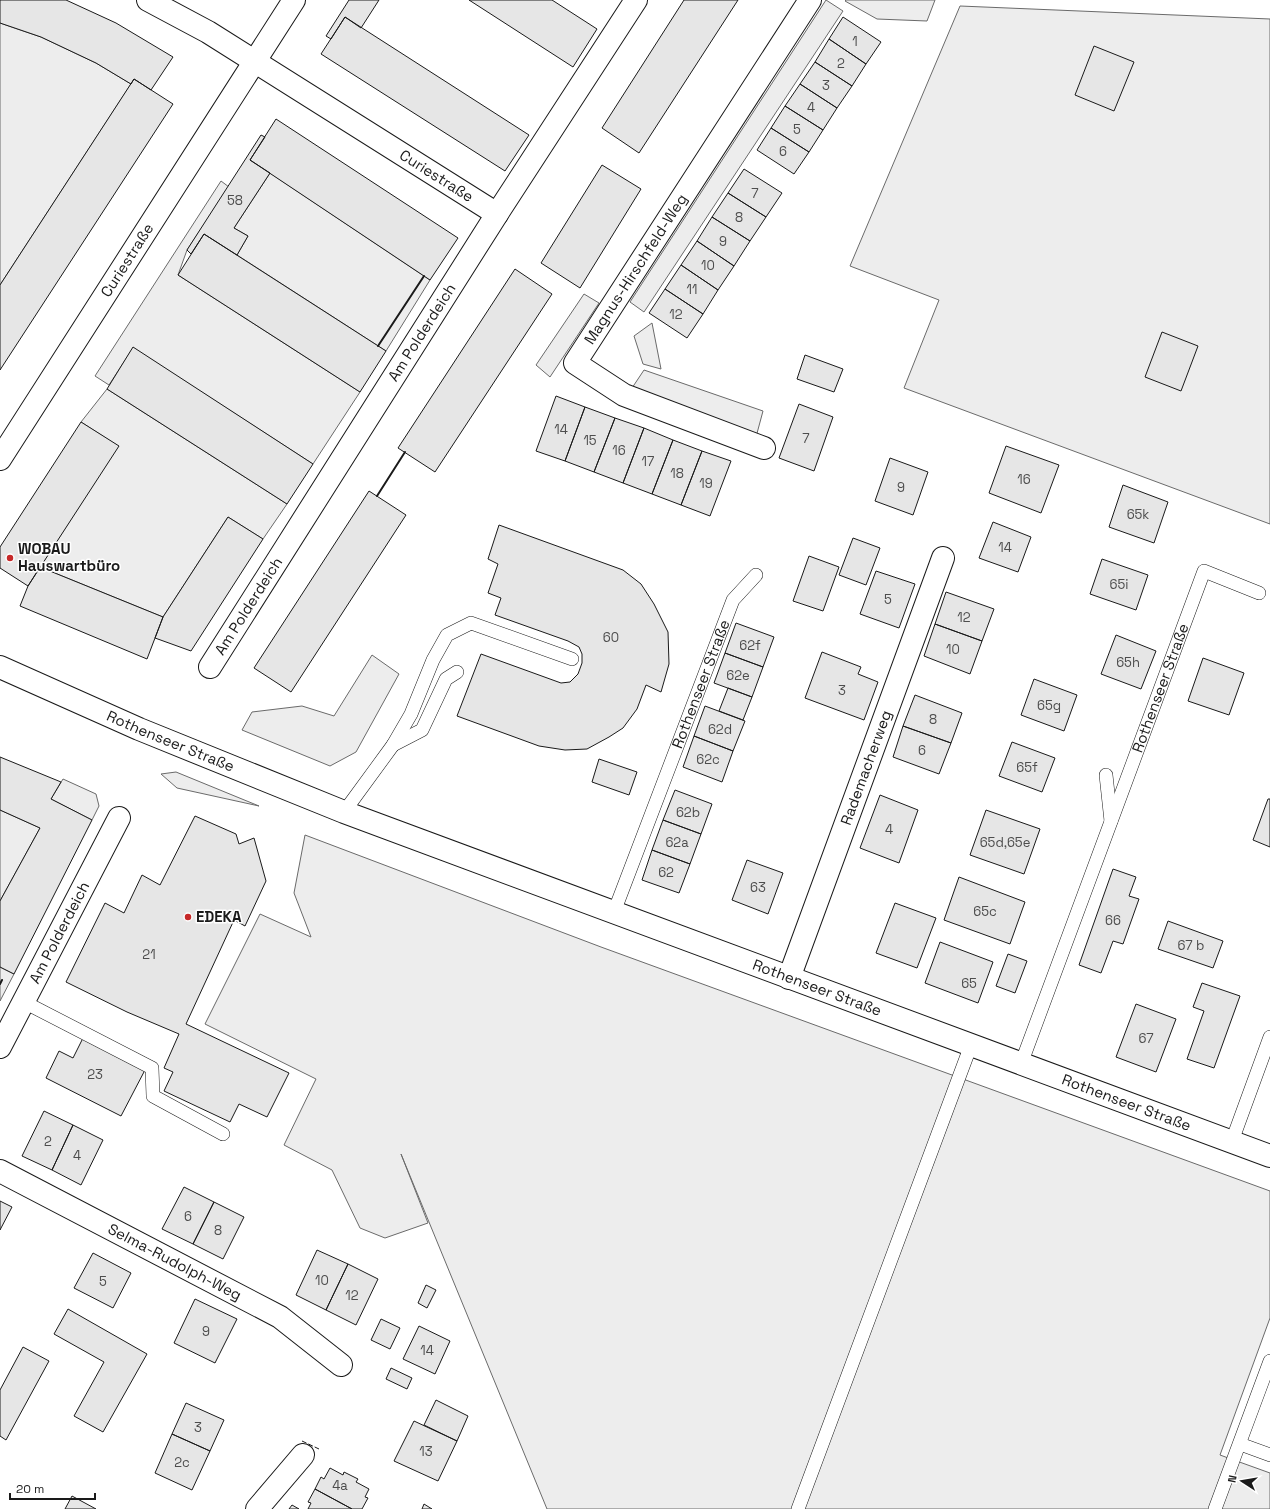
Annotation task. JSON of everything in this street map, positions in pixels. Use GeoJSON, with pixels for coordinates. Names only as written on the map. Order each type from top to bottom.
{"type":"FeatureCollection","features":[{"type":"Feature","properties":{"kind":"street"},"geometry":{"type":"LineString","coordinates":[[148,0],[208,32],[254,61]]}},
{"type":"Feature","properties":{"kind":"street","name":"Curiestraße"},"geometry":{"type":"LineString","coordinates":[[0,459],[294,0]]}},
{"type":"Feature","properties":{"kind":"street","name":"Am Polderdeich"},"geometry":{"type":"LineString","coordinates":[[210,667],[497,214],[636,0]]}},
{"type":"Feature","properties":{"kind":"street","name":"Magnus-Hirschfeld-Weg"},"geometry":{"type":"LineString","coordinates":[[764,448],[624,395],[575,363],[810,0]]}},
{"type":"Feature","properties":{"kind":"street","name":"Curiestraße"},"geometry":{"type":"LineString","coordinates":[[254,61],[497,214]]}},
{"type":"Feature","properties":{"kind":"street","name":"Rademacherweg"},"geometry":{"type":"LineString","coordinates":[[789,978],[943,558]]}},
{"type":"Feature","properties":{"kind":"street","name":"Rothenseer Straße"},"geometry":{"type":"LineString","coordinates":[[0,667],[139,729],[344,812],[1270,1156]]}},
{"type":"Feature","properties":{"kind":"street","name":"Am Polderdeich"},"geometry":{"type":"LineString","coordinates":[[0,1047],[118,818]]}},
{"type":"Feature","properties":{"kind":"street","name":"Selma-Rudolph-Weg"},"geometry":{"type":"LineString","coordinates":[[0,1171],[280,1317],[341,1365]]}},
{"type":"Feature","properties":{"kind":"street"},"geometry":{"type":"LineString","coordinates":[[257,1509],[303,1455]]}},
{"type":"Feature","properties":{"kind":"lane","name":"Rothenseer Straße"},"geometry":{"type":"LineString","coordinates":[[1021,1064],[1204,571],[1259,593]]}},
{"type":"Feature","properties":{"kind":"lane","name":"Rothenseer Straße"},"geometry":{"type":"LineString","coordinates":[[614,912],[733,600],[756,575]]}},
{"type":"Feature","properties":{"kind":"lane"},"geometry":{"type":"LineString","coordinates":[[344,812],[394,745],[411,714],[433,660],[447,635],[471,623],[572,659]]}},
{"type":"Feature","properties":{"kind":"lane"},"geometry":{"type":"LineString","coordinates":[[394,745],[422,730],[446,679],[457,672]]}},
{"type":"Feature","properties":{"kind":"lane","name":"Rothenseer Straße"},"geometry":{"type":"LineString","coordinates":[[1106,775],[1112,822]]}},
{"type":"Feature","properties":{"kind":"lane"},"geometry":{"type":"LineString","coordinates":[[24,1002],[152,1068],[153,1096],[223,1134]]}},
{"type":"Feature","properties":{"kind":"lane"},"geometry":{"type":"LineString","coordinates":[[1232,1141],[1270,1037]]}},
{"type":"Feature","properties":{"kind":"lane"},"geometry":{"type":"LineString","coordinates":[[798,1509],[971,1045]]}},
{"type":"Feature","properties":{"kind":"lane"},"geometry":{"type":"LineString","coordinates":[[1215,1509],[1270,1362]]}},
{"type":"Feature","properties":{"kind":"lane"},"geometry":{"type":"LineString","coordinates":[[1240,1444],[1270,1455]]}},
{"type":"Feature","properties":{"kind":"shaded area"},"geometry":{"type":"Polygon","coordinates":[[[826,0],[843,11],[644,312],[630,302],[826,0]]]}},
{"type":"Feature","properties":{"kind":"shaded area"},"geometry":{"type":"Polygon","coordinates":[[[935,0],[927,21],[877,19],[845,1],[935,0]]]}},
{"type":"Feature","properties":{"kind":"shaded area"},"geometry":{"type":"Polygon","coordinates":[[[960,6],[1270,19],[1270,524],[904,388],[939,300],[850,266],[960,6]]]}},
{"type":"Feature","properties":{"kind":"shaded area"},"geometry":{"type":"Polygon","coordinates":[[[0,23],[41,37],[96,63],[131,84],[0,285],[0,23]]]}},
{"type":"Feature","properties":{"kind":"shaded area"},"geometry":{"type":"Polygon","coordinates":[[[270,173],[430,280],[386,351],[237,255],[248,236],[234,228],[270,173]]]}},
{"type":"Feature","properties":{"kind":"shaded area"},"geometry":{"type":"Polygon","coordinates":[[[221,181],[229,187],[187,250],[178,275],[360,392],[313,464],[133,348],[109,385],[95,376],[221,181]]]}},
{"type":"Feature","properties":{"kind":"shaded area"},"geometry":{"type":"Polygon","coordinates":[[[584,294],[599,303],[550,377],[536,365],[584,294]]]}},
{"type":"Feature","properties":{"kind":"shaded area"},"geometry":{"type":"Polygon","coordinates":[[[652,323],[661,369],[643,364],[634,336],[652,323]]]}},
{"type":"Feature","properties":{"kind":"shaded area"},"geometry":{"type":"Polygon","coordinates":[[[644,370],[763,411],[756,437],[632,388],[644,370]]]}},
{"type":"Feature","properties":{"kind":"shaded area"},"geometry":{"type":"Polygon","coordinates":[[[107,389],[287,504],[263,539],[228,517],[163,617],[40,567],[118,446],[81,422],[107,389]]]}},
{"type":"Feature","properties":{"kind":"shaded area"},"geometry":{"type":"Polygon","coordinates":[[[372,655],[399,674],[356,752],[330,766],[242,730],[252,712],[302,706],[334,716],[372,655]]]}},
{"type":"Feature","properties":{"kind":"shaded area"},"geometry":{"type":"Polygon","coordinates":[[[176,772],[259,806],[177,788],[161,774],[176,772]]]}},
{"type":"Feature","properties":{"kind":"shaded area"},"geometry":{"type":"Polygon","coordinates":[[[63,779],[96,794],[99,806],[92,820],[51,799],[63,779]]]}},
{"type":"Feature","properties":{"kind":"shaded area"},"geometry":{"type":"Polygon","coordinates":[[[0,810],[40,828],[0,901],[0,810]]]}},
{"type":"Feature","properties":{"kind":"shaded area"},"geometry":{"type":"Polygon","coordinates":[[[305,835],[601,947],[1270,1191],[1270,1318],[1220,1455],[1270,1473],[1270,1509],[547,1509],[401,1154],[428,1223],[385,1238],[360,1228],[332,1170],[284,1145],[316,1079],[205,1024],[260,914],[311,937],[294,893],[305,835]]]}},
{"type":"Feature","properties":{"kind":"shaded area"},"geometry":{"type":"Polygon","coordinates":[[[0,967],[14,974],[0,1001],[0,967]]]}},
{"type":"Feature","properties":{"kind":"building"},"geometry":{"type":"Polygon","coordinates":[[[0,0],[66,0],[116,23],[173,57],[151,90],[134,79],[131,84],[96,63],[41,37],[0,23],[0,0]]]}},
{"type":"Feature","properties":{"kind":"building"},"geometry":{"type":"Polygon","coordinates":[[[349,0],[379,0],[361,28],[345,17],[331,39],[326,36],[349,0]]]}},
{"type":"Feature","properties":{"kind":"building"},"geometry":{"type":"Polygon","coordinates":[[[469,0],[552,0],[597,29],[573,67],[469,0]]]}},
{"type":"Feature","properties":{"kind":"building"},"geometry":{"type":"Polygon","coordinates":[[[684,0],[738,0],[639,153],[602,128],[684,0]]]}},
{"type":"Feature","properties":{"kind":"building"},"geometry":{"type":"Polygon","coordinates":[[[345,17],[529,135],[505,171],[321,54],[345,17]]]}},
{"type":"Feature","properties":{"kind":"building"},"geometry":{"type":"Polygon","coordinates":[[[843,17],[881,42],[866,64],[829,39],[843,17]]]}},
{"type":"Feature","properties":{"kind":"building"},"geometry":{"type":"Polygon","coordinates":[[[829,39],[866,64],[852,86],[815,62],[829,39]]]}},
{"type":"Feature","properties":{"kind":"building"},"geometry":{"type":"Polygon","coordinates":[[[1094,46],[1134,62],[1114,111],[1075,95],[1094,46]]]}},
{"type":"Feature","properties":{"kind":"building"},"geometry":{"type":"Polygon","coordinates":[[[815,62],[852,86],[837,108],[800,84],[815,62]]]}},
{"type":"Feature","properties":{"kind":"building"},"geometry":{"type":"Polygon","coordinates":[[[134,79],[173,104],[0,370],[0,285],[134,79]]]}},
{"type":"Feature","properties":{"kind":"building"},"geometry":{"type":"Polygon","coordinates":[[[800,84],[837,108],[823,130],[785,106],[800,84]]]}},
{"type":"Feature","properties":{"kind":"building"},"geometry":{"type":"Polygon","coordinates":[[[785,106],[823,130],[809,152],[771,128],[785,106]]]}},
{"type":"Feature","properties":{"kind":"building"},"geometry":{"type":"Polygon","coordinates":[[[276,119],[458,238],[430,280],[250,160],[276,119]]]}},
{"type":"Feature","properties":{"kind":"building"},"geometry":{"type":"Polygon","coordinates":[[[771,128],[809,152],[794,174],[757,150],[771,128]]]}},
{"type":"Feature","properties":{"kind":"building"},"geometry":{"type":"Polygon","coordinates":[[[261,135],[265,137],[250,160],[270,173],[234,228],[248,236],[237,255],[204,234],[191,254],[187,250],[261,135]]]}},
{"type":"Feature","properties":{"kind":"building"},"geometry":{"type":"Polygon","coordinates":[[[602,165],[641,189],[580,288],[541,263],[602,165]]]}},
{"type":"Feature","properties":{"kind":"building"},"geometry":{"type":"Polygon","coordinates":[[[744,169],[782,193],[766,217],[728,193],[744,169]]]}},
{"type":"Feature","properties":{"kind":"building"},"geometry":{"type":"Polygon","coordinates":[[[728,193],[766,217],[750,241],[712,217],[728,193]]]}},
{"type":"Feature","properties":{"kind":"building"},"geometry":{"type":"Polygon","coordinates":[[[712,217],[750,241],[734,266],[697,241],[712,217]]]}},
{"type":"Feature","properties":{"kind":"building"},"geometry":{"type":"Polygon","coordinates":[[[204,234],[386,351],[360,392],[178,275],[204,234]]]}},
{"type":"Feature","properties":{"kind":"building"},"geometry":{"type":"Polygon","coordinates":[[[697,241],[734,266],[718,290],[681,265],[697,241]]]}},
{"type":"Feature","properties":{"kind":"building"},"geometry":{"type":"Polygon","coordinates":[[[681,265],[718,290],[703,314],[665,289],[681,265]]]}},
{"type":"Feature","properties":{"kind":"building"},"geometry":{"type":"Polygon","coordinates":[[[515,269],[552,294],[435,472],[398,448],[515,269]]]}},
{"type":"Feature","properties":{"kind":"building"},"geometry":{"type":"Polygon","coordinates":[[[665,289],[703,314],[687,338],[649,313],[665,289]]]}},
{"type":"Feature","properties":{"kind":"building"},"geometry":{"type":"Polygon","coordinates":[[[1162,332],[1198,346],[1181,391],[1145,377],[1162,332]]]}},
{"type":"Feature","properties":{"kind":"building"},"geometry":{"type":"Polygon","coordinates":[[[133,347],[313,464],[287,504],[107,389],[133,347]]]}},
{"type":"Feature","properties":{"kind":"building"},"geometry":{"type":"Polygon","coordinates":[[[805,355],[843,369],[834,392],[797,379],[805,355]]]}},
{"type":"Feature","properties":{"kind":"building"},"geometry":{"type":"Polygon","coordinates":[[[556,396],[585,407],[565,461],[536,451],[556,396]]]}},
{"type":"Feature","properties":{"kind":"building"},"geometry":{"type":"Polygon","coordinates":[[[799,404],[833,417],[814,471],[779,458],[799,404]]]}},
{"type":"Feature","properties":{"kind":"building"},"geometry":{"type":"Polygon","coordinates":[[[585,407],[615,418],[594,472],[565,461],[585,407]]]}},
{"type":"Feature","properties":{"kind":"building"},"geometry":{"type":"Polygon","coordinates":[[[615,418],[644,428],[623,483],[594,472],[615,418]]]}},
{"type":"Feature","properties":{"kind":"building"},"geometry":{"type":"Polygon","coordinates":[[[81,422],[119,446],[28,586],[0,568],[0,547],[81,422]]]}},
{"type":"Feature","properties":{"kind":"building"},"geometry":{"type":"Polygon","coordinates":[[[644,428],[673,440],[652,494],[623,483],[644,428]]]}},
{"type":"Feature","properties":{"kind":"building"},"geometry":{"type":"Polygon","coordinates":[[[673,440],[702,451],[681,505],[652,494],[673,440]]]}},
{"type":"Feature","properties":{"kind":"building"},"geometry":{"type":"Polygon","coordinates":[[[1006,446],[1059,465],[1041,513],[989,493],[1006,446]]]}},
{"type":"Feature","properties":{"kind":"building"},"geometry":{"type":"Polygon","coordinates":[[[702,451],[731,461],[710,516],[681,505],[702,451]]]}},
{"type":"Feature","properties":{"kind":"building"},"geometry":{"type":"Polygon","coordinates":[[[890,458],[928,472],[913,515],[875,501],[890,458]]]}},
{"type":"Feature","properties":{"kind":"building"},"geometry":{"type":"Polygon","coordinates":[[[1123,485],[1168,502],[1154,543],[1109,527],[1123,485]]]}},
{"type":"Feature","properties":{"kind":"building"},"geometry":{"type":"Polygon","coordinates":[[[369,491],[406,515],[291,692],[254,668],[369,491]]]}},
{"type":"Feature","properties":{"kind":"building"},"geometry":{"type":"Polygon","coordinates":[[[228,517],[263,539],[191,651],[155,638],[163,617],[228,517]]]}},
{"type":"Feature","properties":{"kind":"building"},"geometry":{"type":"Polygon","coordinates":[[[993,522],[1031,537],[1018,572],[979,558],[993,522]]]}},
{"type":"Feature","properties":{"kind":"building"},"geometry":{"type":"Polygon","coordinates":[[[499,525],[623,570],[641,584],[654,604],[668,632],[669,664],[661,692],[646,685],[637,709],[623,728],[587,749],[565,750],[539,746],[457,716],[481,654],[561,683],[570,682],[578,674],[582,663],[582,654],[579,647],[568,641],[495,615],[501,598],[488,593],[498,564],[488,559],[499,525]]]}},
{"type":"Feature","properties":{"kind":"building"},"geometry":{"type":"Polygon","coordinates":[[[853,538],[880,548],[866,585],[839,575],[853,538]]]}},
{"type":"Feature","properties":{"kind":"building"},"geometry":{"type":"Polygon","coordinates":[[[809,556],[839,567],[823,611],[793,601],[809,556]]]}},
{"type":"Feature","properties":{"kind":"building"},"geometry":{"type":"Polygon","coordinates":[[[1102,559],[1148,575],[1136,610],[1090,594],[1102,559]]]}},
{"type":"Feature","properties":{"kind":"building"},"geometry":{"type":"Polygon","coordinates":[[[40,567],[163,617],[147,659],[20,606],[28,586],[40,567]]]}},
{"type":"Feature","properties":{"kind":"building"},"geometry":{"type":"Polygon","coordinates":[[[876,571],[915,584],[899,628],[860,614],[876,571]]]}},
{"type":"Feature","properties":{"kind":"building"},"geometry":{"type":"Polygon","coordinates":[[[946,592],[994,609],[982,641],[935,624],[946,592]]]}},
{"type":"Feature","properties":{"kind":"building"},"geometry":{"type":"Polygon","coordinates":[[[736,623],[774,637],[763,667],[725,653],[736,623]]]}},
{"type":"Feature","properties":{"kind":"building"},"geometry":{"type":"Polygon","coordinates":[[[935,624],[982,641],[970,674],[924,656],[935,624]]]}},
{"type":"Feature","properties":{"kind":"building"},"geometry":{"type":"Polygon","coordinates":[[[1116,635],[1156,651],[1141,689],[1101,674],[1116,635]]]}},
{"type":"Feature","properties":{"kind":"building"},"geometry":{"type":"Polygon","coordinates":[[[822,652],[861,667],[858,674],[878,682],[864,720],[805,698],[822,652]]]}},
{"type":"Feature","properties":{"kind":"building"},"geometry":{"type":"Polygon","coordinates":[[[725,653],[763,667],[752,697],[714,683],[725,653]]]}},
{"type":"Feature","properties":{"kind":"building"},"geometry":{"type":"Polygon","coordinates":[[[1203,658],[1244,673],[1229,715],[1188,701],[1203,658]]]}},
{"type":"Feature","properties":{"kind":"building"},"geometry":{"type":"Polygon","coordinates":[[[1034,679],[1077,695],[1064,731],[1021,715],[1034,679]]]}},
{"type":"Feature","properties":{"kind":"building"},"geometry":{"type":"Polygon","coordinates":[[[728,688],[752,697],[743,720],[719,711],[728,688]]]}},
{"type":"Feature","properties":{"kind":"building"},"geometry":{"type":"Polygon","coordinates":[[[915,695],[962,713],[951,743],[903,726],[915,695]]]}},
{"type":"Feature","properties":{"kind":"building"},"geometry":{"type":"Polygon","coordinates":[[[705,706],[745,721],[733,751],[694,736],[705,706]]]}},
{"type":"Feature","properties":{"kind":"building"},"geometry":{"type":"Polygon","coordinates":[[[903,726],[951,743],[939,774],[893,757],[903,726]]]}},
{"type":"Feature","properties":{"kind":"building"},"geometry":{"type":"Polygon","coordinates":[[[694,736],[733,751],[722,782],[683,767],[694,736]]]}},
{"type":"Feature","properties":{"kind":"building"},"geometry":{"type":"Polygon","coordinates":[[[1012,742],[1055,758],[1042,792],[999,776],[1012,742]]]}},
{"type":"Feature","properties":{"kind":"building"},"geometry":{"type":"Polygon","coordinates":[[[0,757],[61,782],[51,799],[92,820],[14,974],[0,967],[0,901],[40,828],[0,810],[0,757]]]}},
{"type":"Feature","properties":{"kind":"building"},"geometry":{"type":"Polygon","coordinates":[[[599,759],[637,772],[629,795],[592,782],[599,759]]]}},
{"type":"Feature","properties":{"kind":"building"},"geometry":{"type":"Polygon","coordinates":[[[675,790],[712,804],[701,834],[663,820],[675,790]]]}},
{"type":"Feature","properties":{"kind":"building"},"geometry":{"type":"Polygon","coordinates":[[[880,795],[918,810],[899,863],[860,848],[880,795]]]}},
{"type":"Feature","properties":{"kind":"building"},"geometry":{"type":"Polygon","coordinates":[[[1268,799],[1270,799],[1270,847],[1253,840],[1268,799]]]}},
{"type":"Feature","properties":{"kind":"building"},"geometry":{"type":"Polygon","coordinates":[[[986,810],[1040,829],[1024,874],[970,855],[986,810]]]}},
{"type":"Feature","properties":{"kind":"building"},"geometry":{"type":"Polygon","coordinates":[[[195,816],[236,834],[239,844],[254,838],[266,881],[245,926],[234,920],[186,1024],[289,1073],[267,1117],[239,1104],[230,1122],[164,1091],[173,1072],[164,1068],[179,1034],[127,1012],[66,982],[105,903],[124,913],[142,875],[160,885],[195,816]]]}},
{"type":"Feature","properties":{"kind":"building"},"geometry":{"type":"Polygon","coordinates":[[[663,820],[701,834],[690,864],[652,850],[663,820]]]}},
{"type":"Feature","properties":{"kind":"building"},"geometry":{"type":"Polygon","coordinates":[[[652,850],[690,864],[679,893],[642,880],[652,850]]]}},
{"type":"Feature","properties":{"kind":"building"},"geometry":{"type":"Polygon","coordinates":[[[747,860],[783,873],[768,914],[732,900],[747,860]]]}},
{"type":"Feature","properties":{"kind":"building"},"geometry":{"type":"Polygon","coordinates":[[[1113,869],[1136,877],[1129,896],[1139,899],[1123,944],[1113,941],[1101,973],[1079,965],[1113,869]]]}},
{"type":"Feature","properties":{"kind":"building"},"geometry":{"type":"Polygon","coordinates":[[[959,877],[1025,902],[1010,944],[944,920],[959,877]]]}},
{"type":"Feature","properties":{"kind":"building"},"geometry":{"type":"Polygon","coordinates":[[[895,903],[936,918],[917,968],[876,953],[895,903]]]}},
{"type":"Feature","properties":{"kind":"building"},"geometry":{"type":"Polygon","coordinates":[[[1168,921],[1223,941],[1213,968],[1158,949],[1168,921]]]}},
{"type":"Feature","properties":{"kind":"building"},"geometry":{"type":"Polygon","coordinates":[[[940,942],[993,962],[978,1003],[925,983],[940,942]]]}},
{"type":"Feature","properties":{"kind":"building"},"geometry":{"type":"Polygon","coordinates":[[[1008,954],[1027,961],[1015,993],[996,986],[1008,954]]]}},
{"type":"Feature","properties":{"kind":"building"},"geometry":{"type":"Polygon","coordinates":[[[1202,983],[1240,996],[1214,1068],[1187,1059],[1204,1011],[1193,1007],[1202,983]]]}},
{"type":"Feature","properties":{"kind":"building"},"geometry":{"type":"Polygon","coordinates":[[[1136,1004],[1176,1019],[1156,1072],[1116,1057],[1136,1004]]]}},
{"type":"Feature","properties":{"kind":"building"},"geometry":{"type":"Polygon","coordinates":[[[83,1038],[145,1070],[121,1116],[46,1078],[59,1051],[73,1058],[83,1038]]]}},
{"type":"Feature","properties":{"kind":"building"},"geometry":{"type":"Polygon","coordinates":[[[44,1111],[73,1125],[52,1170],[22,1156],[44,1111]]]}},
{"type":"Feature","properties":{"kind":"building"},"geometry":{"type":"Polygon","coordinates":[[[73,1125],[103,1140],[81,1185],[52,1170],[73,1125]]]}},
{"type":"Feature","properties":{"kind":"building"},"geometry":{"type":"Polygon","coordinates":[[[184,1187],[214,1202],[193,1244],[162,1229],[184,1187]]]}},
{"type":"Feature","properties":{"kind":"building"},"geometry":{"type":"Polygon","coordinates":[[[0,1201],[12,1207],[0,1230],[0,1201]]]}},
{"type":"Feature","properties":{"kind":"building"},"geometry":{"type":"Polygon","coordinates":[[[214,1202],[244,1217],[223,1259],[193,1244],[214,1202]]]}},
{"type":"Feature","properties":{"kind":"building"},"geometry":{"type":"Polygon","coordinates":[[[317,1250],[348,1264],[326,1310],[296,1295],[317,1250]]]}},
{"type":"Feature","properties":{"kind":"building"},"geometry":{"type":"Polygon","coordinates":[[[93,1253],[131,1273],[113,1308],[74,1288],[93,1253]]]}},
{"type":"Feature","properties":{"kind":"building"},"geometry":{"type":"Polygon","coordinates":[[[348,1264],[378,1279],[356,1325],[326,1310],[348,1264]]]}},
{"type":"Feature","properties":{"kind":"building"},"geometry":{"type":"Polygon","coordinates":[[[426,1285],[436,1290],[427,1308],[418,1303],[426,1285]]]}},
{"type":"Feature","properties":{"kind":"building"},"geometry":{"type":"Polygon","coordinates":[[[195,1299],[237,1319],[215,1363],[174,1343],[195,1299]]]}},
{"type":"Feature","properties":{"kind":"building"},"geometry":{"type":"Polygon","coordinates":[[[68,1309],[147,1354],[103,1432],[74,1416],[104,1362],[54,1334],[68,1309]]]}},
{"type":"Feature","properties":{"kind":"building"},"geometry":{"type":"Polygon","coordinates":[[[381,1319],[400,1328],[390,1349],[371,1340],[381,1319]]]}},
{"type":"Feature","properties":{"kind":"building"},"geometry":{"type":"Polygon","coordinates":[[[419,1326],[450,1341],[435,1374],[403,1359],[419,1326]]]}},
{"type":"Feature","properties":{"kind":"building"},"geometry":{"type":"Polygon","coordinates":[[[23,1347],[49,1361],[6,1440],[0,1436],[0,1390],[23,1347]]]}},
{"type":"Feature","properties":{"kind":"building"},"geometry":{"type":"Polygon","coordinates":[[[391,1368],[412,1378],[407,1389],[386,1379],[391,1368]]]}},
{"type":"Feature","properties":{"kind":"building"},"geometry":{"type":"Polygon","coordinates":[[[436,1400],[468,1416],[457,1441],[424,1425],[436,1400]]]}},
{"type":"Feature","properties":{"kind":"building"},"geometry":{"type":"Polygon","coordinates":[[[186,1403],[224,1420],[210,1451],[172,1434],[186,1403]]]}},
{"type":"Feature","properties":{"kind":"building"},"geometry":{"type":"Polygon","coordinates":[[[414,1421],[457,1441],[438,1481],[394,1461],[414,1421]]]}},
{"type":"Feature","properties":{"kind":"building"},"geometry":{"type":"Polygon","coordinates":[[[172,1434],[210,1451],[192,1490],[155,1473],[172,1434]]]}},
{"type":"Feature","properties":{"kind":"building"},"geometry":{"type":"Polygon","coordinates":[[[330,1468],[343,1475],[344,1472],[358,1479],[356,1482],[369,1489],[365,1497],[368,1498],[362,1509],[352,1509],[315,1489],[321,1477],[324,1479],[330,1468]]]}},
{"type":"Feature","properties":{"kind":"building"},"geometry":{"type":"Polygon","coordinates":[[[315,1489],[352,1509],[308,1509],[311,1503],[308,1502],[315,1489]]]}},
{"type":"Feature","properties":{"kind":"building"},"geometry":{"type":"Polygon","coordinates":[[[72,1496],[96,1509],[65,1509],[72,1496]]]}},
{"type":"Feature","properties":{"kind":"building"},"geometry":{"type":"Polygon","coordinates":[[[424,1504],[432,1509],[422,1509],[424,1504]]]}},
{"type":"Feature","properties":{"kind":"building"},"geometry":{"type":"Polygon","coordinates":[[[292,1505],[299,1509],[289,1509],[292,1505]]]}},
{"type":"Feature","properties":{"kind":"fence"},"geometry":{"type":"LineString","coordinates":[[302,1441],[319,1449]]}},
{"type":"Feature","properties":{"kind":"wall"},"geometry":{"type":"LineString","coordinates":[[378,346],[424,276]]}},
{"type":"Feature","properties":{"kind":"wall"},"geometry":{"type":"LineString","coordinates":[[377,496],[405,452]]}},
{"type":"Feature","properties":{"kind":"wall"},"geometry":{"type":"LineString","coordinates":[[0,984],[2,980]]}},
{"type":"Feature","properties":{"kind":"place","name":"WOBAU Hauswartbüro"},"geometry":{"type":"Point","coordinates":[10,558]}},
{"type":"Feature","properties":{"kind":"place","name":"EDEKA"},"geometry":{"type":"Point","coordinates":[188,917]}}]}
